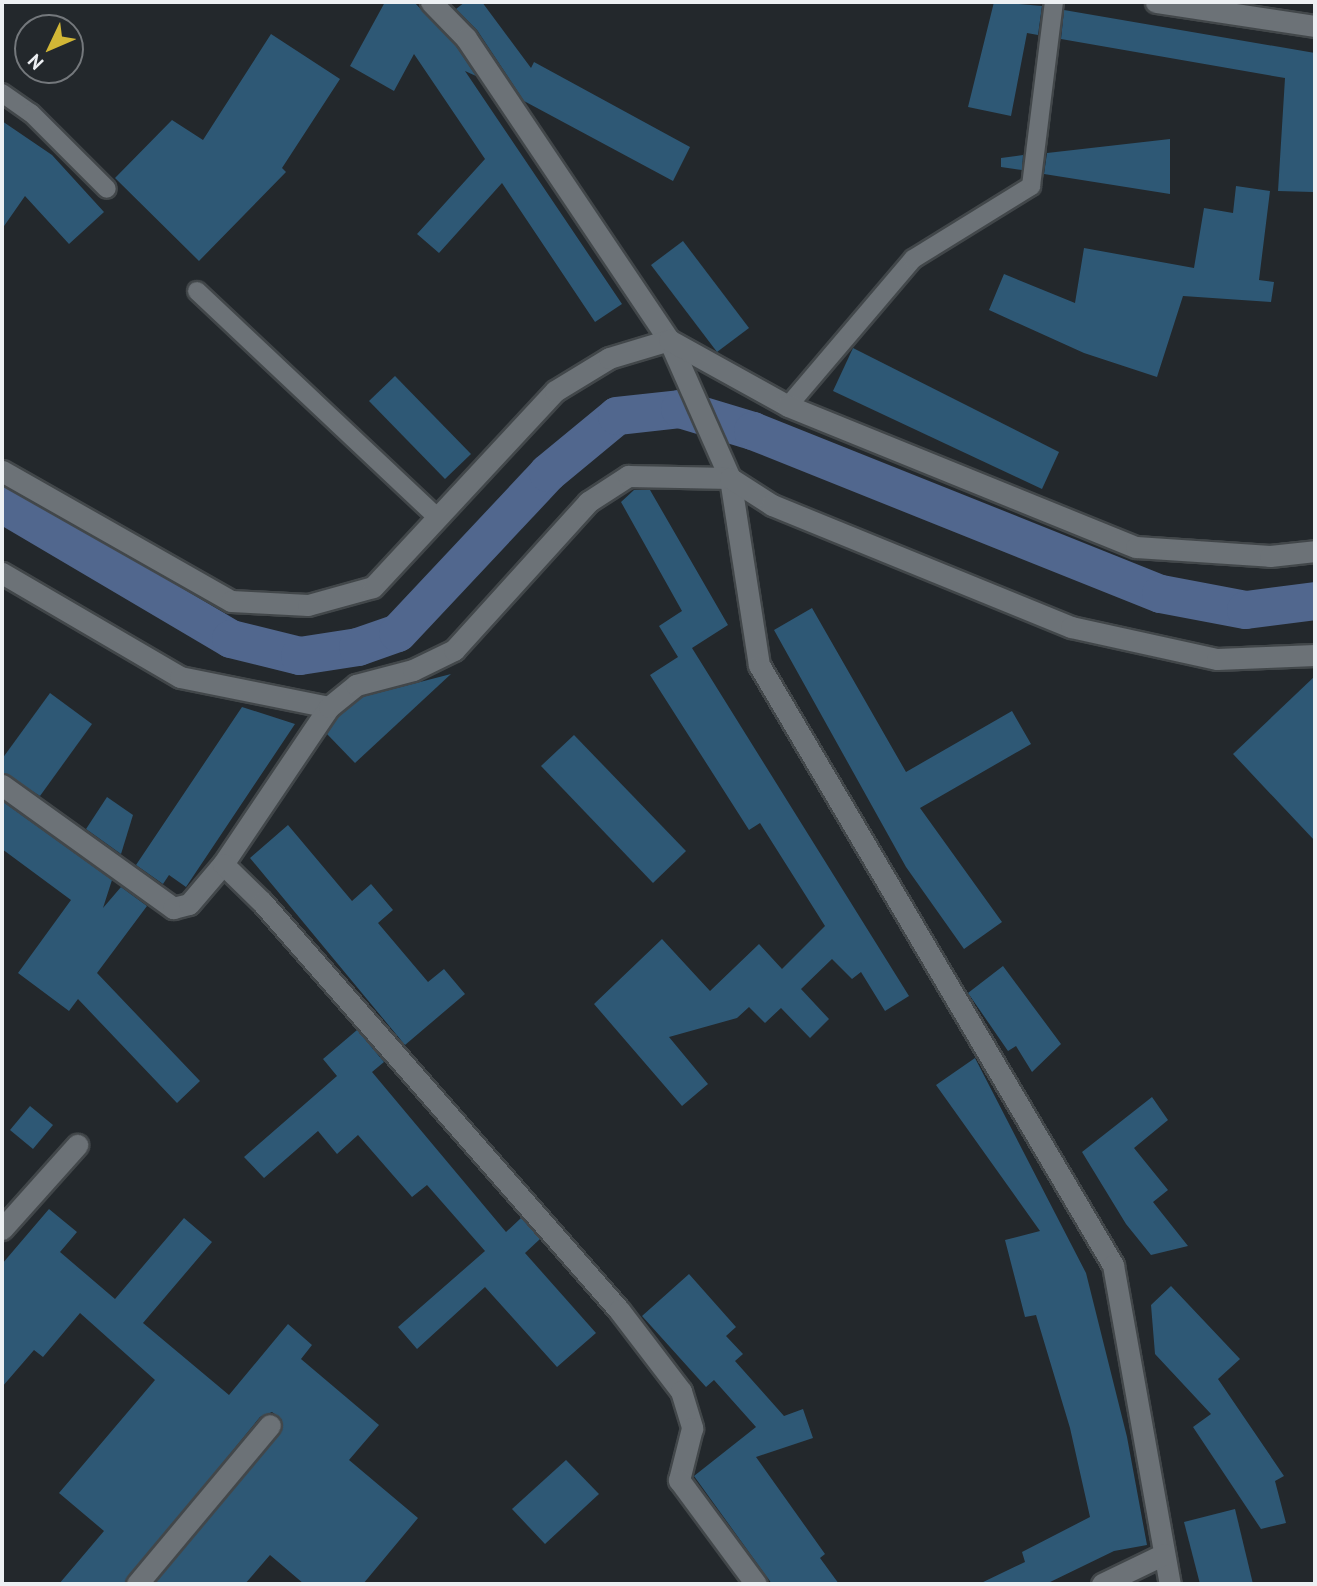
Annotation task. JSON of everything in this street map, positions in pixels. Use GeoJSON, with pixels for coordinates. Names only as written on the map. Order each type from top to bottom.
{"type":"FeatureCollection","features":[{"type":"Feature","properties":{"kind":"street"},"geometry":{"type":"LineString","coordinates":[[431,2],[466,38],[669,340],[730,478],[759,665],[1113,1265],[1170,1584]]}},
{"type":"Feature","properties":{"kind":"street"},"geometry":{"type":"LineString","coordinates":[[1156,2],[1315,26]]}},
{"type":"Feature","properties":{"kind":"street"},"geometry":{"type":"LineString","coordinates":[[2,471],[231,601],[308,605],[373,587],[555,391],[610,358],[669,340],[788,406],[1136,547],[1270,556],[1315,551]]}},
{"type":"Feature","properties":{"kind":"street"},"geometry":{"type":"LineString","coordinates":[[2,785],[173,908],[189,904],[223,863],[329,706],[356,685],[413,670],[454,650],[589,502],[628,476],[730,478],[772,505],[1071,627],[1217,659],[1315,655]]}},
{"type":"Feature","properties":{"kind":"street"},"geometry":{"type":"LineString","coordinates":[[2,573],[180,677],[329,706]]}},
{"type":"Feature","properties":{"kind":"street"},"geometry":{"type":"LineString","coordinates":[[223,863],[262,902],[592,1279],[681,1391],[692,1428],[679,1480],[756,1584]]}},
{"type":"Feature","properties":{"kind":"street"},"geometry":{"type":"LineString","coordinates":[[2,1229],[77,1145]]}},
{"type":"Feature","properties":{"kind":"street"},"geometry":{"type":"LineString","coordinates":[[137,1584],[270,1426]]}},
{"type":"Feature","properties":{"kind":"street"},"geometry":{"type":"LineString","coordinates":[[1102,1584],[1164,1554]]}},
{"type":"Feature","properties":{"kind":"lane"},"geometry":{"type":"LineString","coordinates":[[788,406],[913,260],[1031,186],[1054,2]]}},
{"type":"Feature","properties":{"kind":"lane"},"geometry":{"type":"LineString","coordinates":[[2,93],[31,113],[107,189]]}},
{"type":"Feature","properties":{"kind":"lane"},"geometry":{"type":"LineString","coordinates":[[198,291],[437,517]]}},
{"type":"Feature","properties":{"kind":"building"},"geometry":{"type":"Polygon","coordinates":[[[385,2],[414,2],[456,46],[476,76],[465,71],[622,304],[595,322],[502,183],[439,253],[417,234],[485,159],[414,54],[394,91],[350,66],[385,2]]]}},
{"type":"Feature","properties":{"kind":"building"},"geometry":{"type":"Polygon","coordinates":[[[465,2],[482,2],[531,68],[534,62],[690,147],[673,181],[524,101],[477,30],[456,9],[465,2]]]}},
{"type":"Feature","properties":{"kind":"building"},"geometry":{"type":"Polygon","coordinates":[[[994,2],[1042,6],[1038,35],[1027,33],[1011,116],[968,107],[994,2]]]}},
{"type":"Feature","properties":{"kind":"building"},"geometry":{"type":"Polygon","coordinates":[[[1064,10],[1315,53],[1313,192],[1278,191],[1285,78],[1061,39],[1064,10]]]}},
{"type":"Feature","properties":{"kind":"building"},"geometry":{"type":"Polygon","coordinates":[[[271,34],[340,79],[282,168],[286,172],[199,261],[115,178],[172,120],[203,140],[271,34]]]}},
{"type":"Feature","properties":{"kind":"building"},"geometry":{"type":"Polygon","coordinates":[[[2,121],[52,155],[104,212],[69,244],[25,196],[2,229],[2,121]]]}},
{"type":"Feature","properties":{"kind":"building"},"geometry":{"type":"Polygon","coordinates":[[[1170,139],[1170,194],[1044,174],[1047,153],[1170,139]]]}},
{"type":"Feature","properties":{"kind":"building"},"geometry":{"type":"Polygon","coordinates":[[[1023,155],[1022,170],[1001,167],[1001,158],[1023,155]]]}},
{"type":"Feature","properties":{"kind":"building"},"geometry":{"type":"Polygon","coordinates":[[[1236,186],[1270,191],[1259,280],[1274,282],[1271,302],[1183,296],[1157,377],[1084,353],[989,310],[1004,274],[1075,303],[1084,248],[1194,268],[1204,208],[1233,213],[1236,186]]]}},
{"type":"Feature","properties":{"kind":"building"},"geometry":{"type":"Polygon","coordinates":[[[683,241],[749,328],[717,352],[651,265],[683,241]]]}},
{"type":"Feature","properties":{"kind":"building"},"geometry":{"type":"Polygon","coordinates":[[[853,348],[1059,452],[1042,489],[833,391],[853,348]]]}},
{"type":"Feature","properties":{"kind":"building"},"geometry":{"type":"Polygon","coordinates":[[[395,376],[471,454],[445,479],[369,401],[395,376]]]}},
{"type":"Feature","properties":{"kind":"building"},"geometry":{"type":"Polygon","coordinates":[[[634,490],[650,490],[728,625],[692,648],[909,996],[885,1011],[861,972],[852,979],[832,959],[801,989],[829,1019],[810,1038],[781,1008],[765,1023],[749,1007],[737,1018],[669,1037],[708,1084],[682,1106],[594,1004],[662,939],[710,991],[759,944],[782,969],[825,926],[760,823],[749,830],[650,675],[678,657],[659,626],[682,611],[621,502],[634,490]]]}},
{"type":"Feature","properties":{"kind":"building"},"geometry":{"type":"Polygon","coordinates":[[[812,608],[906,772],[1012,711],[1031,744],[920,808],[1002,922],[964,949],[906,867],[774,630],[812,608]]]}},
{"type":"Feature","properties":{"kind":"building"},"geometry":{"type":"Polygon","coordinates":[[[451,674],[355,763],[327,734],[338,717],[362,697],[451,674]]]}},
{"type":"Feature","properties":{"kind":"building"},"geometry":{"type":"Polygon","coordinates":[[[1315,676],[1315,841],[1233,754],[1315,676]]]}},
{"type":"Feature","properties":{"kind":"building"},"geometry":{"type":"Polygon","coordinates":[[[50,693],[92,724],[40,796],[2,772],[2,759],[50,693]]]}},
{"type":"Feature","properties":{"kind":"building"},"geometry":{"type":"Polygon","coordinates":[[[242,707],[295,724],[186,887],[169,875],[163,884],[136,865],[242,707]]]}},
{"type":"Feature","properties":{"kind":"building"},"geometry":{"type":"Polygon","coordinates":[[[574,735],[686,851],[653,883],[541,766],[574,735]]]}},
{"type":"Feature","properties":{"kind":"building"},"geometry":{"type":"Polygon","coordinates":[[[107,797],[133,815],[121,854],[86,829],[107,797]]]}},
{"type":"Feature","properties":{"kind":"building"},"geometry":{"type":"Polygon","coordinates":[[[2,801],[112,880],[103,908],[121,887],[147,906],[97,973],[200,1081],[177,1103],[78,999],[69,1011],[18,973],[71,900],[2,849],[2,801]]]}},
{"type":"Feature","properties":{"kind":"building"},"geometry":{"type":"Polygon","coordinates":[[[288,825],[352,901],[371,884],[393,910],[378,923],[428,982],[444,969],[465,994],[405,1045],[250,858],[288,825]]]}},
{"type":"Feature","properties":{"kind":"building"},"geometry":{"type":"Polygon","coordinates":[[[1003,966],[1061,1044],[1032,1072],[1016,1046],[1008,1051],[968,993],[1003,966]]]}},
{"type":"Feature","properties":{"kind":"building"},"geometry":{"type":"Polygon","coordinates":[[[357,1030],[384,1062],[372,1072],[506,1232],[521,1218],[540,1239],[525,1253],[596,1333],[557,1367],[485,1287],[417,1349],[398,1327],[485,1251],[427,1185],[412,1197],[358,1135],[337,1154],[318,1131],[264,1178],[244,1157],[337,1076],[323,1059],[357,1030]]]}},
{"type":"Feature","properties":{"kind":"building"},"geometry":{"type":"Polygon","coordinates":[[[975,1058],[1086,1273],[1127,1437],[1147,1545],[1114,1551],[1046,1584],[979,1584],[1025,1562],[1022,1552],[1090,1517],[1070,1428],[1036,1315],[1025,1317],[1005,1240],[1040,1231],[936,1085],[975,1058]]]}},
{"type":"Feature","properties":{"kind":"building"},"geometry":{"type":"Polygon","coordinates":[[[1152,1097],[1168,1120],[1134,1148],[1168,1190],[1153,1202],[1188,1246],[1151,1255],[1126,1224],[1082,1152],[1152,1097]]]}},
{"type":"Feature","properties":{"kind":"building"},"geometry":{"type":"Polygon","coordinates":[[[30,1106],[53,1125],[33,1149],[10,1130],[30,1106]]]}},
{"type":"Feature","properties":{"kind":"building"},"geometry":{"type":"Polygon","coordinates":[[[49,1209],[77,1232],[60,1252],[115,1299],[184,1218],[212,1242],[143,1323],[229,1395],[288,1324],[312,1345],[301,1359],[379,1425],[349,1460],[418,1518],[363,1584],[304,1584],[270,1555],[245,1584],[154,1584],[280,1433],[282,1420],[272,1412],[260,1417],[124,1584],[59,1584],[104,1531],[59,1493],[155,1380],[80,1313],[43,1357],[34,1350],[2,1387],[2,1264],[49,1209]]]}},
{"type":"Feature","properties":{"kind":"building"},"geometry":{"type":"Polygon","coordinates":[[[689,1274],[736,1327],[726,1336],[743,1354],[735,1361],[784,1416],[803,1409],[813,1438],[756,1457],[825,1554],[820,1558],[839,1584],[772,1584],[694,1476],[756,1427],[714,1380],[706,1387],[642,1316],[689,1274]]]}},
{"type":"Feature","properties":{"kind":"building"},"geometry":{"type":"Polygon","coordinates":[[[1171,1286],[1240,1359],[1218,1379],[1284,1476],[1275,1481],[1286,1523],[1261,1529],[1193,1427],[1211,1414],[1155,1354],[1151,1305],[1171,1286]]]}},
{"type":"Feature","properties":{"kind":"building"},"geometry":{"type":"Polygon","coordinates":[[[566,1460],[599,1494],[545,1544],[512,1509],[566,1460]]]}},
{"type":"Feature","properties":{"kind":"building"},"geometry":{"type":"Polygon","coordinates":[[[1235,1509],[1253,1584],[1200,1584],[1184,1522],[1235,1509]]]}},
{"type":"Feature","properties":{"kind":"waterway"},"geometry":{"type":"LineString","coordinates":[[2,504],[231,639],[300,656],[358,647],[398,633],[548,473],[617,416],[680,409],[753,431],[1161,594],[1246,610],[1315,601]]}}]}
